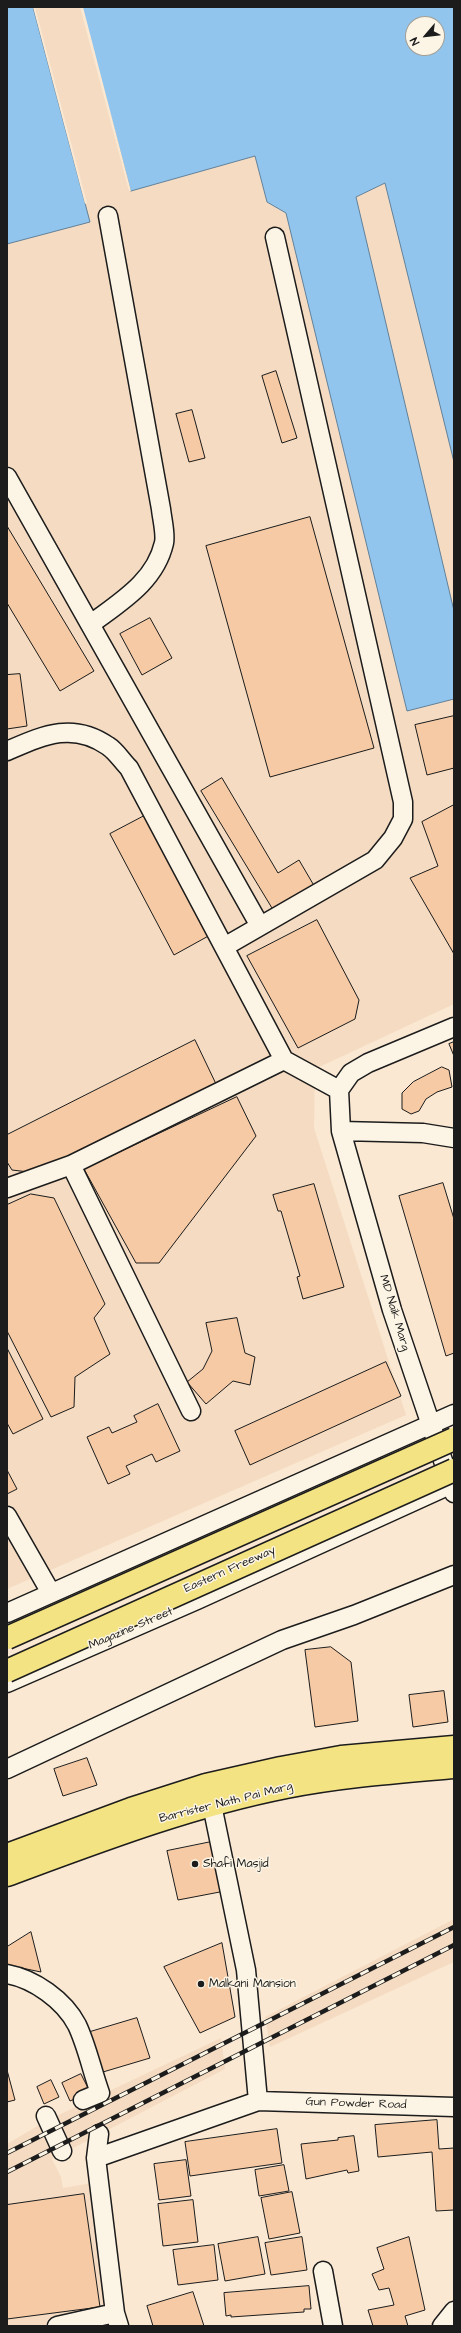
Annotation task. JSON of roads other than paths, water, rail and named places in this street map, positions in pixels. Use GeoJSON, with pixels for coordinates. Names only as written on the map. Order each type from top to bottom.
{"type":"FeatureCollection","features":[{"type":"Feature","properties":{"kind":"main road"},"geometry":{"type":"LineString","coordinates":[[7,1638],[454,1439]]}},
{"type":"Feature","properties":{"kind":"main road","name":"Eastern Freeway"},"geometry":{"type":"LineString","coordinates":[[7,1671],[453,1483]]}},
{"type":"Feature","properties":{"kind":"main road","name":"Barrister Nath Pai Marg"},"geometry":{"type":"LineString","coordinates":[[7,1855],[131,1809],[206,1785],[281,1768],[341,1757],[454,1747]]}},
{"type":"Feature","properties":{"kind":"main road","name":"Barrister Nath Pai Marg"},"geometry":{"type":"LineString","coordinates":[[7,1876],[137,1827],[212,1805],[285,1787],[344,1777],[454,1767]]}},
{"type":"Feature","properties":{"kind":"street"},"geometry":{"type":"LineString","coordinates":[[91,624],[140,587],[155,567],[164,542],[161,509],[108,216]]}},
{"type":"Feature","properties":{"kind":"street"},"geometry":{"type":"LineString","coordinates":[[224,947],[375,860],[393,838],[403,818],[403,802],[275,237]]}},
{"type":"Feature","properties":{"kind":"street"},"geometry":{"type":"LineString","coordinates":[[7,477],[260,926]]}},
{"type":"Feature","properties":{"kind":"street"},"geometry":{"type":"LineString","coordinates":[[7,751],[48,734],[83,734],[109,746],[129,768],[284,1060],[339,1090],[351,1073],[368,1063],[454,1027]]}},
{"type":"Feature","properties":{"kind":"street"},"geometry":{"type":"LineString","coordinates":[[7,1188],[71,1165],[284,1060]]}},
{"type":"Feature","properties":{"kind":"street","name":"MD Naik Marg"},"geometry":{"type":"LineString","coordinates":[[339,1090],[341,1131],[392,1310],[429,1424],[453,1483]]}},
{"type":"Feature","properties":{"kind":"street"},"geometry":{"type":"LineString","coordinates":[[341,1131],[423,1133],[454,1138]]}},
{"type":"Feature","properties":{"kind":"street"},"geometry":{"type":"LineString","coordinates":[[71,1165],[191,1411]]}},
{"type":"Feature","properties":{"kind":"street"},"geometry":{"type":"LineString","coordinates":[[7,1613],[454,1414]]}},
{"type":"Feature","properties":{"kind":"street","name":"Magazine Street"},"geometry":{"type":"LineString","coordinates":[[7,1683],[197,1600],[453,1483]]}},
{"type":"Feature","properties":{"kind":"street"},"geometry":{"type":"LineString","coordinates":[[7,1516],[51,1593]]}},
{"type":"Feature","properties":{"kind":"street"},"geometry":{"type":"LineString","coordinates":[[7,1769],[282,1640],[354,1615],[454,1575]]}},
{"type":"Feature","properties":{"kind":"street"},"geometry":{"type":"LineString","coordinates":[[212,1805],[246,1970],[258,2101]]}},
{"type":"Feature","properties":{"kind":"street"},"geometry":{"type":"LineString","coordinates":[[7,1974],[20,1976],[50,1993],[77,2024],[100,2092],[83,2100]]}},
{"type":"Feature","properties":{"kind":"street","name":"Gun Powder Road"},"geometry":{"type":"LineString","coordinates":[[96,2158],[258,2101],[454,2107]]}},
{"type":"Feature","properties":{"kind":"street"},"geometry":{"type":"LineString","coordinates":[[46,2116],[62,2152]]}},
{"type":"Feature","properties":{"kind":"street"},"geometry":{"type":"LineString","coordinates":[[57,2326],[117,2320],[96,2158],[99,2134]]}},
{"type":"Feature","properties":{"kind":"street"},"geometry":{"type":"LineString","coordinates":[[323,2271],[333,2326]]}},
{"type":"Feature","properties":{"kind":"street"},"geometry":{"type":"LineString","coordinates":[[442,2326],[454,2311]]}},
{"type":"Feature","properties":{"kind":"water"},"geometry":{"type":"Polygon","coordinates":[[[7,7],[33,7],[90,222],[7,244],[7,7]]]}},
{"type":"Feature","properties":{"kind":"water"},"geometry":{"type":"Polygon","coordinates":[[[82,7],[454,7],[454,462],[385,183],[356,197],[454,611],[454,699],[407,711],[286,213],[267,202],[255,156],[131,191],[82,7]]]}},
{"type":"Feature","properties":{"kind":"railway"},"geometry":{"type":"LineString","coordinates":[[7,2153],[454,1927]]}},
{"type":"Feature","properties":{"kind":"railway"},"geometry":{"type":"LineString","coordinates":[[7,2172],[454,1945]]}},
{"type":"Feature","properties":{"kind":"place","name":"Shafi Masjid"},"geometry":{"type":"Point","coordinates":[195,1864]}},
{"type":"Feature","properties":{"kind":"place","name":"Malkani Mansion"},"geometry":{"type":"Point","coordinates":[201,1984]}}]}
